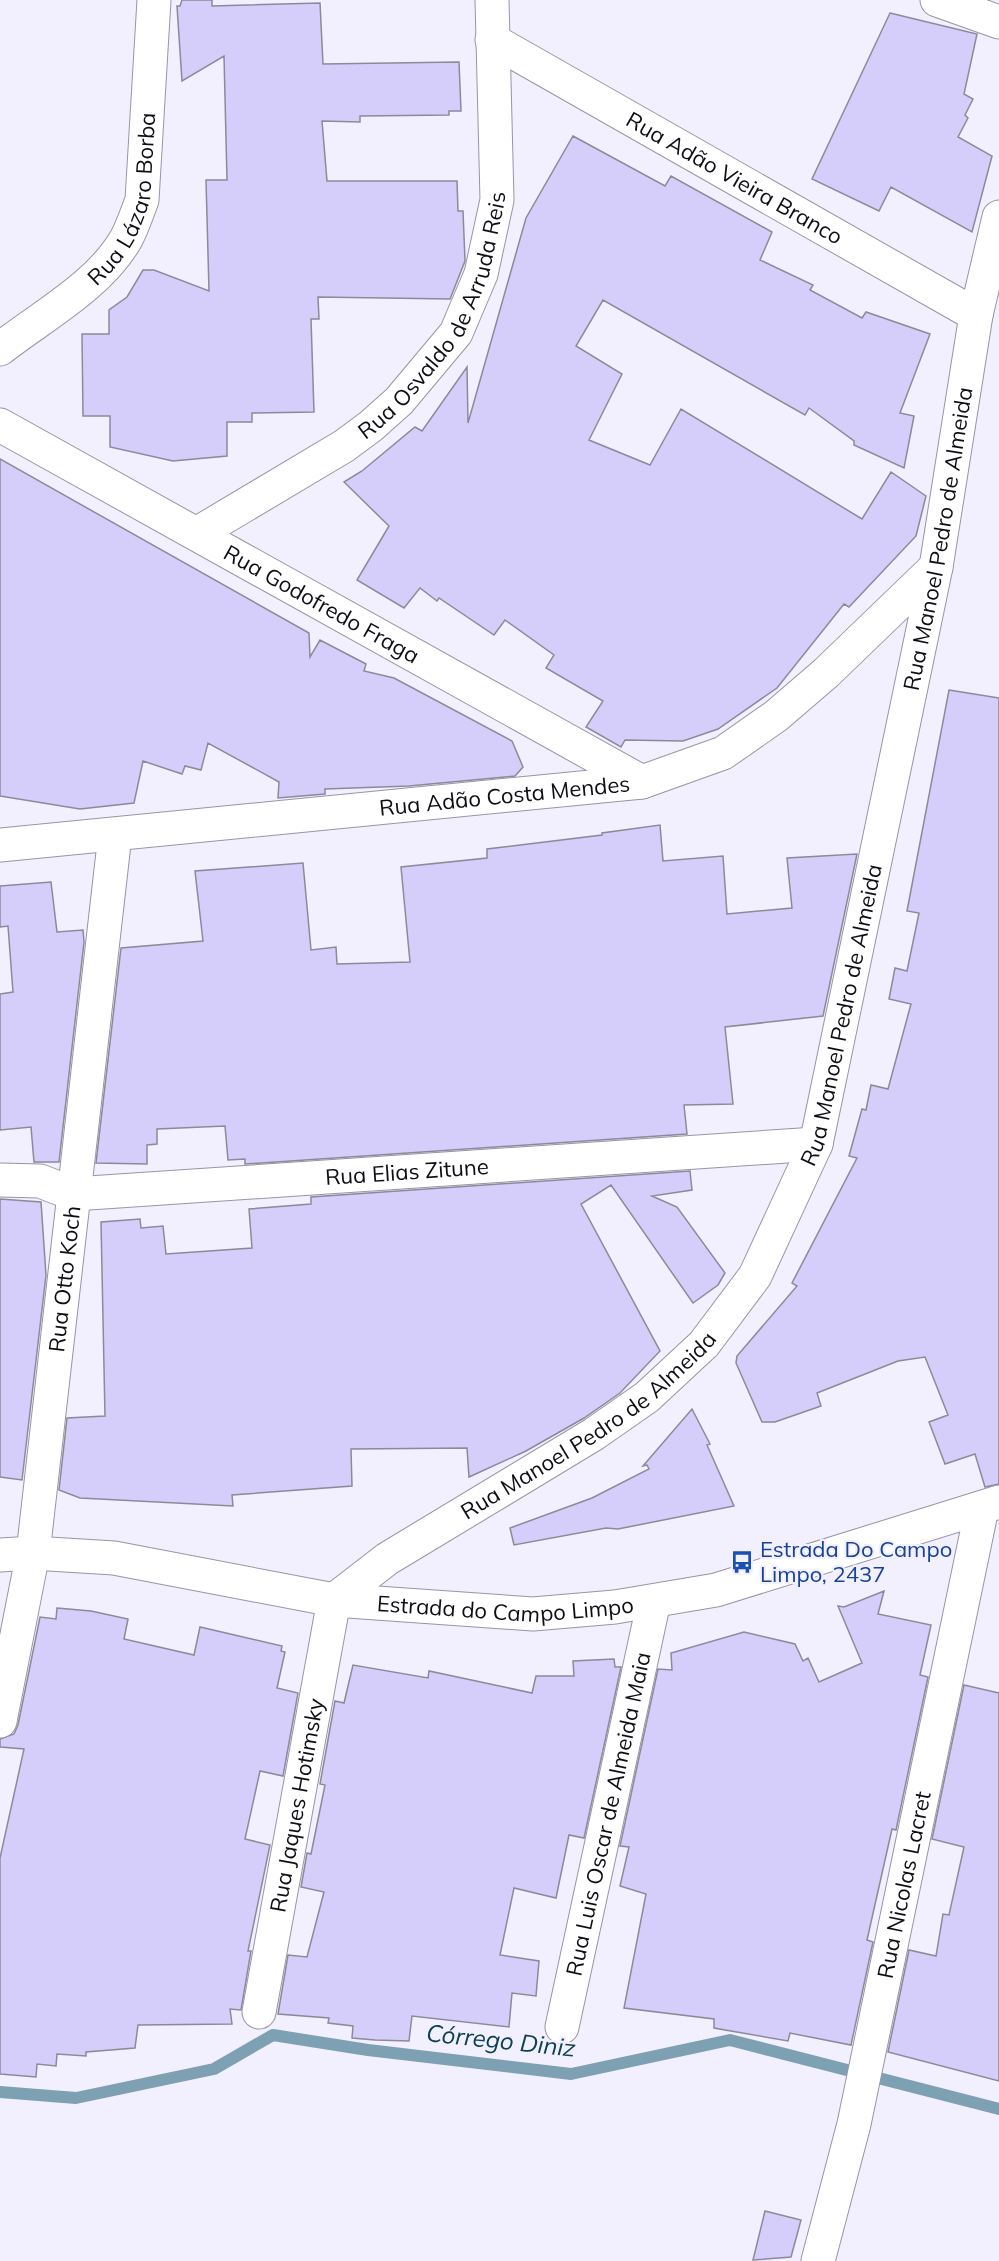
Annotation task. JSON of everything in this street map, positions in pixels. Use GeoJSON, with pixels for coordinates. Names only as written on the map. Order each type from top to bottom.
{"type":"FeatureCollection","features":[{"type":"Feature","properties":{"kind":"street","name":"Rua Lázaro Borba"},"geometry":{"type":"LineString","coordinates":[[0,349],[87,282],[111,258],[133,226],[142,200],[154,0]]}},
{"type":"Feature","properties":{"kind":"street","name":"Rua Osvaldo de Arruda Reis"},"geometry":{"type":"LineString","coordinates":[[198,533],[344,446],[371,426],[413,386],[456,333],[481,274],[497,200],[492,0]]}},
{"type":"Feature","properties":{"kind":"street"},"geometry":{"type":"LineString","coordinates":[[937,0],[999,22]]}},
{"type":"Feature","properties":{"kind":"street","name":"Rua Adão Vieira Branco"},"geometry":{"type":"LineString","coordinates":[[492,40],[976,315]]}},
{"type":"Feature","properties":{"kind":"street","name":"Rua Manoel Pedro de Almeida"},"geometry":{"type":"LineString","coordinates":[[334,1600],[387,1559],[594,1434],[647,1397],[704,1344],[755,1276],[816,1144],[936,567],[976,315],[999,217]]}},
{"type":"Feature","properties":{"kind":"street","name":"Rua Godofredo Fraga"},"geometry":{"type":"LineString","coordinates":[[0,425],[198,533],[642,782]]}},
{"type":"Feature","properties":{"kind":"street","name":"Rua Adão Costa Mendes"},"geometry":{"type":"LineString","coordinates":[[0,845],[642,782],[723,753],[777,716],[826,673],[936,567]]}},
{"type":"Feature","properties":{"kind":"street","name":"Rua Otto Koch"},"geometry":{"type":"LineString","coordinates":[[0,1721],[33,1553],[115,835]]}},
{"type":"Feature","properties":{"kind":"street","name":"Rua Elias Zitune"},"geometry":{"type":"LineString","coordinates":[[0,1180],[40,1181],[74,1194],[816,1144]]}},
{"type":"Feature","properties":{"kind":"street","name":"Estrada do Campo Limpo"},"geometry":{"type":"LineString","coordinates":[[0,1555],[33,1553],[114,1558],[334,1600],[533,1614],[615,1607],[716,1590],[990,1505]]}},
{"type":"Feature","properties":{"kind":"street","name":"Rua Nicolas Lacret"},"geometry":{"type":"LineString","coordinates":[[818,2261],[854,2124],[990,1505]]}},
{"type":"Feature","properties":{"kind":"street","name":"Rua Jaques Hotimsky"},"geometry":{"type":"LineString","coordinates":[[259,2012],[334,1600]]}},
{"type":"Feature","properties":{"kind":"street","name":"Rua Luis Oscar de Almeida Maia"},"geometry":{"type":"LineString","coordinates":[[562,2027],[654,1600]]}},
{"type":"Feature","properties":{"kind":"building"},"geometry":{"type":"Polygon","coordinates":[[[182,0],[212,0],[212,6],[320,3],[323,64],[459,62],[461,111],[449,111],[449,115],[360,116],[360,122],[322,121],[327,181],[457,181],[458,211],[463,211],[465,261],[450,299],[318,297],[319,319],[311,319],[314,412],[252,413],[252,422],[227,422],[227,456],[173,461],[110,447],[110,416],[83,416],[82,334],[109,334],[109,310],[127,297],[143,270],[154,270],[209,291],[206,180],[227,180],[224,56],[182,81],[177,6],[180,6],[182,0]]]}},
{"type":"Feature","properties":{"kind":"building"},"geometry":{"type":"Polygon","coordinates":[[[890,13],[977,34],[964,94],[973,99],[965,115],[968,118],[958,137],[992,156],[972,232],[891,187],[879,211],[812,179],[890,13]]]}},
{"type":"Feature","properties":{"kind":"building"},"geometry":{"type":"Polygon","coordinates":[[[573,136],[665,186],[671,176],[772,232],[760,260],[813,285],[810,290],[862,318],[866,312],[930,334],[900,413],[914,416],[904,468],[854,445],[854,441],[809,408],[805,415],[603,300],[576,346],[622,374],[589,440],[650,465],[681,409],[862,519],[891,472],[926,496],[916,536],[849,607],[844,604],[777,688],[718,729],[683,741],[625,740],[621,747],[586,727],[603,701],[546,668],[554,655],[505,620],[494,635],[439,598],[437,601],[420,588],[404,608],[357,580],[389,526],[344,482],[362,471],[415,427],[422,431],[467,367],[468,423],[526,218],[573,136]]]}},
{"type":"Feature","properties":{"kind":"building"},"geometry":{"type":"Polygon","coordinates":[[[0,459],[309,633],[310,657],[320,640],[366,664],[364,671],[394,678],[512,741],[523,767],[515,776],[409,786],[325,789],[325,794],[278,798],[279,782],[208,743],[201,770],[185,766],[182,774],[143,761],[134,803],[80,809],[0,796],[0,459]]]}},
{"type":"Feature","properties":{"kind":"building"},"geometry":{"type":"Polygon","coordinates":[[[949,690],[999,698],[999,1484],[985,1487],[975,1454],[945,1464],[929,1422],[948,1415],[925,1357],[898,1361],[817,1393],[821,1406],[775,1422],[762,1422],[736,1363],[737,1356],[797,1286],[792,1283],[857,1158],[849,1156],[862,1109],[866,1110],[871,1085],[888,1089],[911,1004],[889,999],[895,968],[907,971],[919,913],[907,911],[949,690]]]}},
{"type":"Feature","properties":{"kind":"building"},"geometry":{"type":"Polygon","coordinates":[[[660,825],[663,861],[723,856],[727,914],[792,908],[787,858],[857,854],[823,1016],[725,1027],[733,1104],[684,1105],[687,1134],[245,1164],[245,1159],[228,1160],[225,1126],[157,1129],[157,1144],[147,1145],[147,1164],[96,1163],[121,948],[203,941],[195,871],[303,863],[311,950],[336,947],[337,964],[410,962],[401,867],[487,858],[487,849],[602,835],[602,833],[660,825]]]}},
{"type":"Feature","properties":{"kind":"building"},"geometry":{"type":"Polygon","coordinates":[[[51,882],[57,932],[83,930],[84,942],[59,1162],[34,1162],[31,1127],[0,1130],[0,994],[13,992],[8,926],[0,927],[0,886],[51,882]]]}},
{"type":"Feature","properties":{"kind":"building"},"geometry":{"type":"Polygon","coordinates":[[[690,1171],[692,1190],[652,1196],[677,1207],[725,1273],[718,1285],[693,1303],[611,1185],[581,1204],[660,1351],[620,1393],[584,1418],[526,1451],[469,1477],[467,1448],[351,1449],[352,1486],[232,1495],[233,1506],[80,1498],[59,1490],[67,1418],[105,1416],[101,1222],[140,1219],[141,1228],[163,1226],[166,1254],[252,1248],[249,1209],[311,1204],[311,1197],[690,1171]]]}},
{"type":"Feature","properties":{"kind":"building"},"geometry":{"type":"Polygon","coordinates":[[[0,1199],[41,1202],[46,1275],[22,1480],[0,1477],[0,1199]]]}},
{"type":"Feature","properties":{"kind":"building"},"geometry":{"type":"Polygon","coordinates":[[[692,1409],[710,1444],[707,1445],[734,1506],[618,1529],[606,1528],[514,1545],[510,1528],[592,1498],[649,1469],[647,1465],[643,1466],[692,1409]]]}},
{"type":"Feature","properties":{"kind":"building"},"geometry":{"type":"Polygon","coordinates":[[[884,1591],[878,1614],[931,1625],[920,1675],[928,1677],[896,1830],[892,1829],[867,1940],[873,1942],[851,2045],[790,2033],[788,2041],[714,2028],[714,2019],[624,2008],[646,1894],[620,1886],[629,1847],[620,1846],[658,1669],[672,1670],[671,1653],[744,1632],[795,1644],[803,1661],[808,1658],[819,1682],[862,1663],[838,1606],[844,1607],[884,1591]]]}},
{"type":"Feature","properties":{"kind":"building"},"geometry":{"type":"Polygon","coordinates":[[[57,1608],[91,1611],[128,1619],[124,1639],[194,1655],[200,1627],[282,1646],[281,1651],[285,1652],[277,1688],[298,1693],[283,1776],[260,1771],[245,1839],[270,1845],[248,1951],[251,1951],[241,2010],[230,2009],[232,2024],[138,2025],[135,2048],[86,2052],[86,2056],[57,2054],[56,2066],[37,2064],[36,2077],[0,2074],[0,1858],[24,1749],[0,1747],[0,1739],[14,1734],[18,1725],[40,1617],[56,1619],[57,1608]]]}},
{"type":"Feature","properties":{"kind":"building"},"geometry":{"type":"Polygon","coordinates":[[[614,1659],[615,1667],[621,1667],[584,1838],[569,1835],[556,1898],[514,1888],[500,1955],[539,1961],[536,1996],[512,1993],[509,2027],[412,2016],[409,2041],[375,2040],[352,2038],[353,2026],[328,2023],[329,2018],[278,2014],[288,1955],[307,1957],[324,1892],[301,1887],[307,1853],[311,1854],[325,1785],[320,1784],[335,1701],[344,1703],[353,1665],[428,1678],[429,1671],[532,1693],[536,1676],[574,1676],[573,1661],[614,1659]]]}},
{"type":"Feature","properties":{"kind":"building"},"geometry":{"type":"Polygon","coordinates":[[[964,1685],[999,1693],[999,2081],[888,2052],[909,1950],[936,1956],[943,1914],[949,1915],[964,1847],[932,1839],[964,1685]]]}},
{"type":"Feature","properties":{"kind":"building"},"geometry":{"type":"Polygon","coordinates":[[[765,2211],[801,2220],[791,2257],[753,2260],[765,2211]]]}},
{"type":"Feature","properties":{"kind":"waterway","name":"Córrego Diniz"},"geometry":{"type":"LineString","coordinates":[[0,2092],[76,2098],[214,2069],[273,2035],[368,2050],[571,2074],[730,2040],[999,2109]]}},
{"type":"Feature","properties":{"kind":"place","name":"Estrada Do Campo Limpo, 2437"},"geometry":{"type":"Point","coordinates":[742,1562]}}]}
